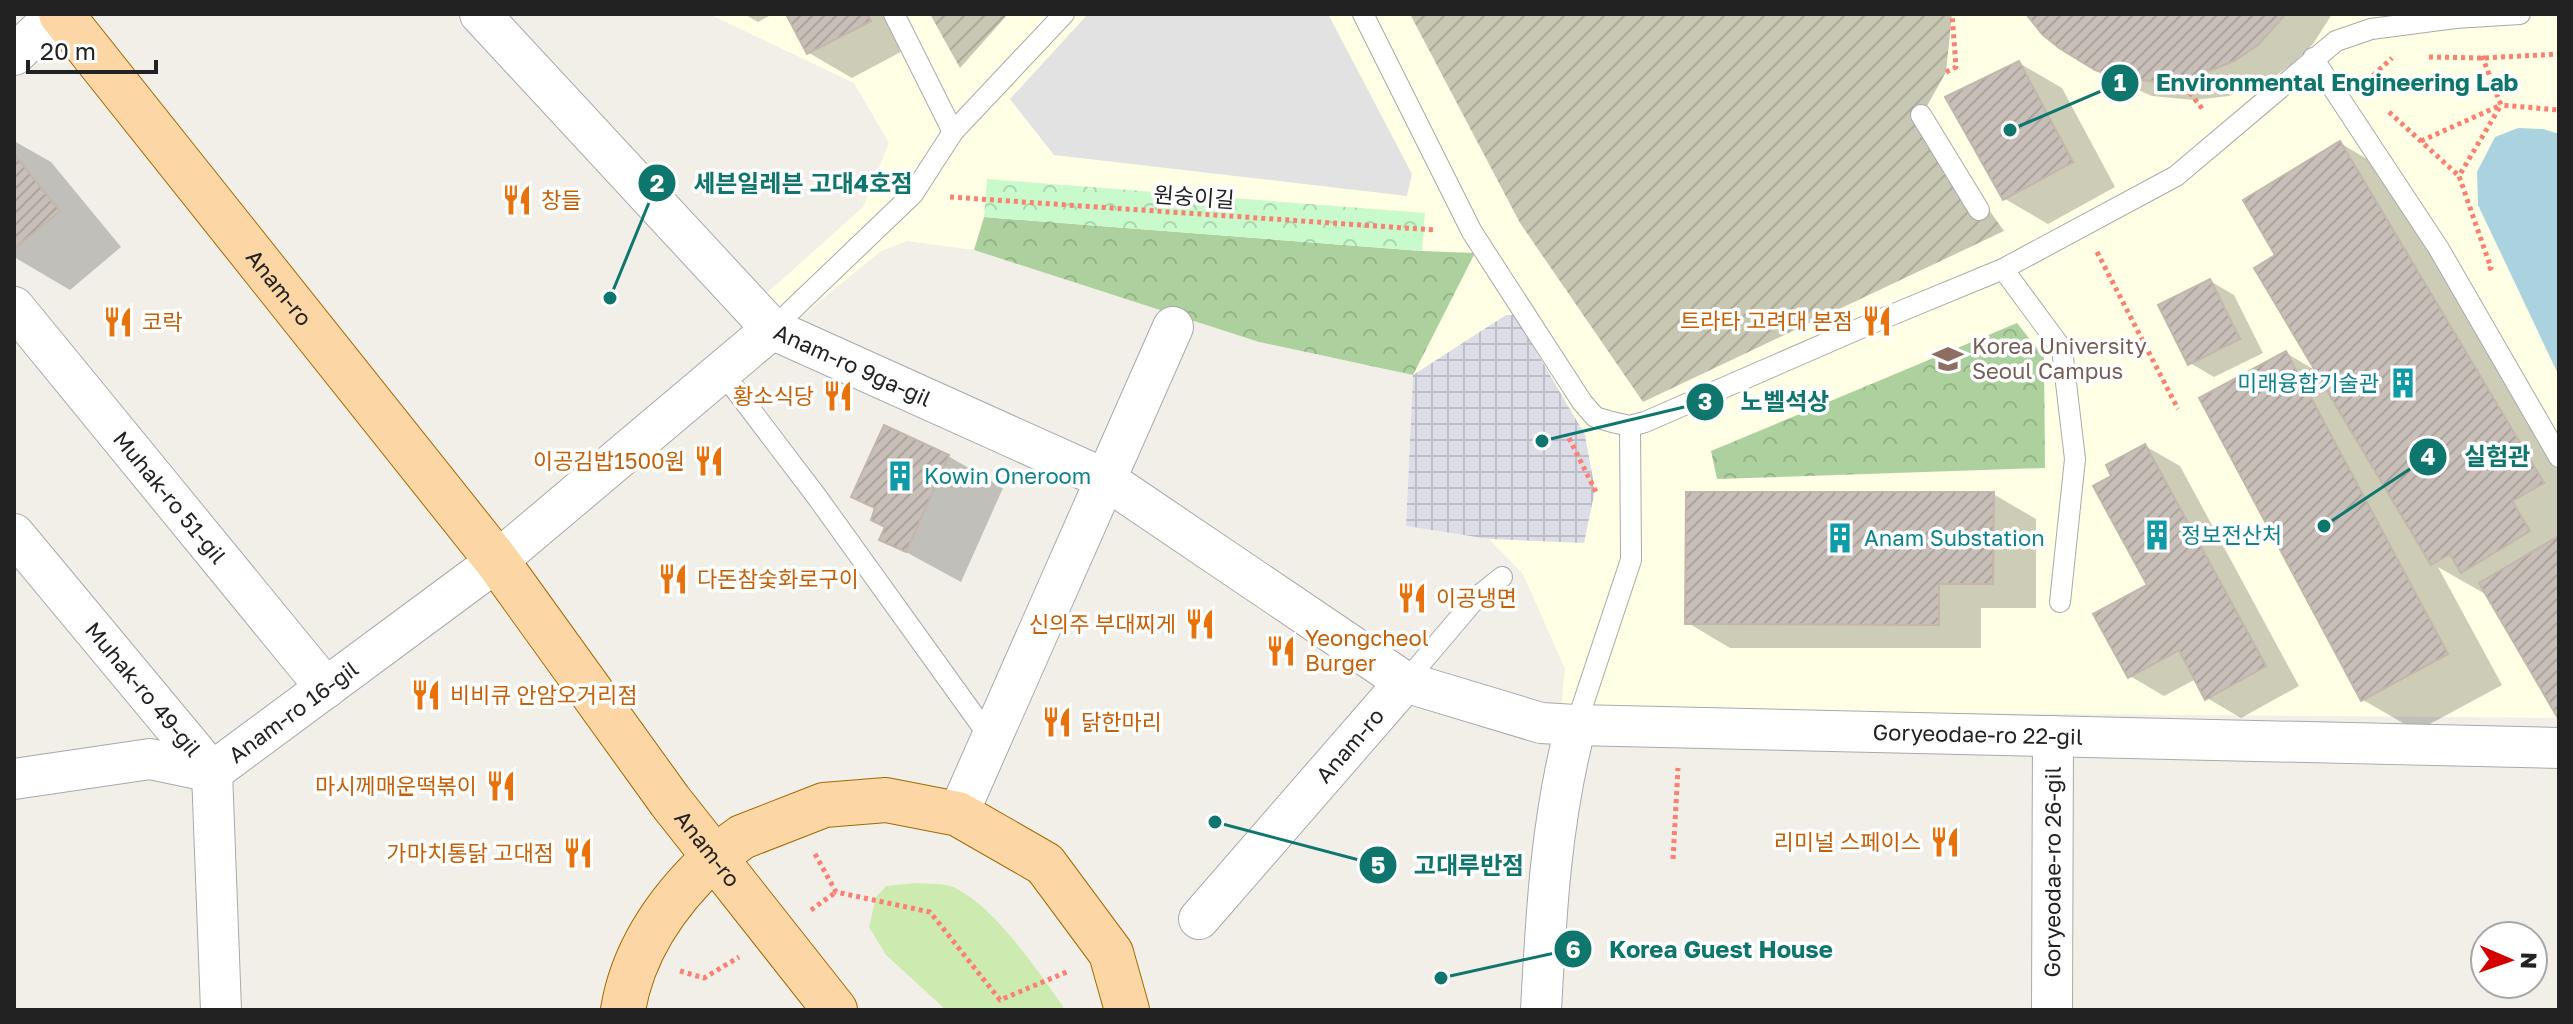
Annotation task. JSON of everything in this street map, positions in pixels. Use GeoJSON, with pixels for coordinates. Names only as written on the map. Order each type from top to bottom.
{"type":"FeatureCollection","features":[{"type":"Feature","properties":{"kind":"main road","name":"Anam-ro"},"geometry":{"type":"LineString","coordinates":[[59,14],[497,561],[670,801],[853,1010]]}},
{"type":"Feature","properties":{"kind":"main road"},"geometry":{"type":"LineString","coordinates":[[623,1010],[626,987],[661,915],[682,887],[718,854],[742,837],[824,805],[886,800],[958,814],[1045,864],[1111,953],[1127,1010]]}},
{"type":"Feature","properties":{"kind":"main road","name":"Anam-ro"},"geometry":{"type":"LineString","coordinates":[[718,854],[835,1010]]}},
{"type":"Feature","properties":{"kind":"street"},"geometry":{"type":"LineString","coordinates":[[14,55],[59,14]]}},
{"type":"Feature","properties":{"kind":"street","name":"Anam-ro 9ga-gil"},"geometry":{"type":"LineString","coordinates":[[480,14],[772,329],[1105,479],[1405,682]]}},
{"type":"Feature","properties":{"kind":"street","name":"Muhak-ro 51-gil"},"geometry":{"type":"LineString","coordinates":[[14,307],[326,688]]}},
{"type":"Feature","properties":{"kind":"street"},"geometry":{"type":"LineString","coordinates":[[958,814],[1173,327]]}},
{"type":"Feature","properties":{"kind":"street"},"geometry":{"type":"LineString","coordinates":[[497,561],[772,329]]}},
{"type":"Feature","properties":{"kind":"street","name":"Muhak-ro 49-gil"},"geometry":{"type":"LineString","coordinates":[[14,534],[212,772],[221,1010]]}},
{"type":"Feature","properties":{"kind":"street","name":"Anam-ro 16-gil"},"geometry":{"type":"LineString","coordinates":[[15,778],[150,759],[212,772],[497,561]]}},
{"type":"Feature","properties":{"kind":"street","name":"Goryeodae-ro 22-gil"},"geometry":{"type":"LineString","coordinates":[[1405,682],[1541,723],[2559,748]]}},
{"type":"Feature","properties":{"kind":"street","name":"Anam-ro"},"geometry":{"type":"LineString","coordinates":[[1199,919],[1405,682]]}},
{"type":"Feature","properties":{"kind":"street"},"geometry":{"type":"LineString","coordinates":[[1541,1010],[1550,865],[1564,771],[1576,725]]}},
{"type":"Feature","properties":{"kind":"street","name":"Goryeodae-ro 26-gil"},"geometry":{"type":"LineString","coordinates":[[2052,1010],[2053,736]]}},
{"type":"Feature","properties":{"kind":"lane"},"geometry":{"type":"LineString","coordinates":[[894,14],[953,132]]}},
{"type":"Feature","properties":{"kind":"lane"},"geometry":{"type":"LineString","coordinates":[[772,329],[913,194],[953,132],[1064,14]]}},
{"type":"Feature","properties":{"kind":"lane"},"geometry":{"type":"LineString","coordinates":[[1363,14],[1472,232],[1582,402],[1595,417],[1630,426],[2003,269],[2176,176],[2313,58],[2352,33],[2455,18],[2520,14]]}},
{"type":"Feature","properties":{"kind":"lane"},"geometry":{"type":"LineString","coordinates":[[2313,58],[2454,275],[2559,457]]}},
{"type":"Feature","properties":{"kind":"lane"},"geometry":{"type":"LineString","coordinates":[[1921,115],[1979,210]]}},
{"type":"Feature","properties":{"kind":"lane"},"geometry":{"type":"LineString","coordinates":[[2003,269],[2062,349],[2075,459],[2060,602]]}},
{"type":"Feature","properties":{"kind":"lane"},"geometry":{"type":"LineString","coordinates":[[722,372],[817,497],[991,739]]}},
{"type":"Feature","properties":{"kind":"lane"},"geometry":{"type":"LineString","coordinates":[[1576,725],[1631,560],[1630,426]]}},
{"type":"Feature","properties":{"kind":"lane","name":"Anam-ro"},"geometry":{"type":"LineString","coordinates":[[1405,682],[1478,596],[1502,577]]}},
{"type":"Feature","properties":{"kind":"path"},"geometry":{"type":"LineString","coordinates":[[1946,72],[1956,67],[1952,14]]}},
{"type":"Feature","properties":{"kind":"path"},"geometry":{"type":"LineString","coordinates":[[2455,18],[2483,58],[2501,105]]}},
{"type":"Feature","properties":{"kind":"path"},"geometry":{"type":"LineString","coordinates":[[2424,56],[2483,58],[2559,54]]}},
{"type":"Feature","properties":{"kind":"path"},"geometry":{"type":"LineString","coordinates":[[2361,87],[2394,56]]}},
{"type":"Feature","properties":{"kind":"path"},"geometry":{"type":"LineString","coordinates":[[2180,80],[2211,121]]}},
{"type":"Feature","properties":{"kind":"path"},"geometry":{"type":"LineString","coordinates":[[2381,105],[2459,176],[2491,268],[2454,275]]}},
{"type":"Feature","properties":{"kind":"path"},"geometry":{"type":"LineString","coordinates":[[2459,176],[2501,105]]}},
{"type":"Feature","properties":{"kind":"path"},"geometry":{"type":"LineString","coordinates":[[2421,141],[2501,105],[2559,110]]}},
{"type":"Feature","properties":{"kind":"path","name":"원숭이길"},"geometry":{"type":"LineString","coordinates":[[913,194],[1472,232]]}},
{"type":"Feature","properties":{"kind":"path"},"geometry":{"type":"LineString","coordinates":[[2084,226],[2178,409]]}},
{"type":"Feature","properties":{"kind":"path"},"geometry":{"type":"LineString","coordinates":[[1673,859],[1680,727]]}},
{"type":"Feature","properties":{"kind":"path"},"geometry":{"type":"LineString","coordinates":[[795,817],[836,892],[930,912],[1000,1000],[1111,953]]}},
{"type":"Feature","properties":{"kind":"shaded area","name":"Korea University Seoul Campus"},"geometry":{"type":"Polygon","coordinates":[[[709,14],[2559,14],[2559,718],[1561,710],[1565,669],[1523,574],[1489,539],[1406,526],[1413,375],[1259,342],[974,250],[907,241],[881,251],[798,319],[797,341],[766,294],[863,207],[889,143],[854,83],[709,14]]]}},
{"type":"Feature","properties":{"kind":"shaded area"},"geometry":{"type":"Polygon","coordinates":[[[930,14],[1008,14],[960,68],[930,14]]]}},
{"type":"Feature","properties":{"kind":"shaded area"},"geometry":{"type":"Polygon","coordinates":[[[1088,14],[1328,14],[1412,174],[1407,196],[1054,155],[1010,99],[1088,14]]]}},
{"type":"Feature","properties":{"kind":"shaded area"},"geometry":{"type":"Polygon","coordinates":[[[1410,14],[1952,14],[1946,72],[1922,115],[2004,231],[1643,402],[1520,223],[1410,14]]]}},
{"type":"Feature","properties":{"kind":"shaded area"},"geometry":{"type":"Polygon","coordinates":[[[1506,315],[1515,315],[1585,435],[1595,490],[1584,543],[1489,539],[1406,526],[1413,375],[1506,315]]]}},
{"type":"Feature","properties":{"kind":"green space"},"geometry":{"type":"Polygon","coordinates":[[[987,179],[1425,213],[1422,251],[984,217],[987,179]]]}},
{"type":"Feature","properties":{"kind":"green space"},"geometry":{"type":"Polygon","coordinates":[[[984,217],[1475,253],[1413,375],[1259,342],[974,250],[984,217]]]}},
{"type":"Feature","properties":{"kind":"green space"},"geometry":{"type":"Polygon","coordinates":[[[2017,323],[2044,357],[2045,468],[1717,479],[1711,451],[2017,323]]]}},
{"type":"Feature","properties":{"kind":"green space"},"geometry":{"type":"Polygon","coordinates":[[[916,883],[953,887],[984,908],[1027,957],[1063,1010],[946,1010],[886,955],[869,927],[876,897],[886,886],[916,883]]]}},
{"type":"Feature","properties":{"kind":"water"},"geometry":{"type":"Polygon","coordinates":[[[2518,128],[2543,129],[2559,134],[2559,376],[2478,205],[2477,172],[2495,137],[2518,128]]]}},
{"type":"Feature","properties":{"kind":"building"},"geometry":{"type":"Polygon","coordinates":[[[786,14],[867,14],[871,21],[807,54],[786,14]]]}},
{"type":"Feature","properties":{"kind":"building"},"geometry":{"type":"Polygon","coordinates":[[[2026,14],[2286,14],[2258,45],[2234,61],[2194,77],[2158,82],[2116,77],[2095,70],[2059,48],[2042,34],[2026,14]]]}},
{"type":"Feature","properties":{"kind":"building"},"geometry":{"type":"Polygon","coordinates":[[[2019,61],[2073,162],[2003,200],[1945,97],[2019,61]]]}},
{"type":"Feature","properties":{"kind":"building","name":"미래융합기술관"},"geometry":{"type":"Polygon","coordinates":[[[2340,141],[2544,483],[2512,501],[2530,531],[2461,573],[2450,554],[2431,565],[2254,268],[2275,255],[2243,200],[2340,141]]]}},
{"type":"Feature","properties":{"kind":"building"},"geometry":{"type":"Polygon","coordinates":[[[14,154],[60,211],[14,249],[14,154]]]}},
{"type":"Feature","properties":{"kind":"building"},"geometry":{"type":"Polygon","coordinates":[[[2210,279],[2240,339],[2188,365],[2158,305],[2210,279]]]}},
{"type":"Feature","properties":{"kind":"building"},"geometry":{"type":"Polygon","coordinates":[[[2286,351],[2448,654],[2361,701],[2199,398],[2286,351]]]}},
{"type":"Feature","properties":{"kind":"building","name":"Kowin Oneroom"},"geometry":{"type":"Polygon","coordinates":[[[884,425],[949,455],[906,552],[879,540],[885,527],[871,520],[875,508],[851,497],[884,425]]]}},
{"type":"Feature","properties":{"kind":"building","name":"정보전산처"},"geometry":{"type":"Polygon","coordinates":[[[2145,444],[2266,666],[2205,700],[2179,650],[2128,678],[2093,614],[2147,585],[2093,486],[2111,476],[2106,465],[2145,444]]]}},
{"type":"Feature","properties":{"kind":"building","name":"Anam Substation"},"geometry":{"type":"Polygon","coordinates":[[[1686,492],[1994,492],[1993,584],[1939,584],[1939,625],[1685,624],[1686,492]]]}},
{"type":"Feature","properties":{"kind":"building"},"geometry":{"type":"Polygon","coordinates":[[[2559,536],[2559,720],[2479,583],[2559,536]]]}},
{"type":"Feature","properties":{"kind":"place","name":"Environmental Engineering Lab"},"geometry":{"type":"Point","coordinates":[2010,130]}},
{"type":"Feature","properties":{"kind":"place","name":"창들"},"geometry":{"type":"Point","coordinates":[517,200]}},
{"type":"Feature","properties":{"kind":"place","name":"세븐일레븐 고대4호점"},"geometry":{"type":"Point","coordinates":[610,298]}},
{"type":"Feature","properties":{"kind":"place","name":"트라타 고려대 본점"},"geometry":{"type":"Point","coordinates":[1877,321]}},
{"type":"Feature","properties":{"kind":"place","name":"코락"},"geometry":{"type":"Point","coordinates":[118,322]}},
{"type":"Feature","properties":{"kind":"place","name":"Korea University Seoul Campus"},"geometry":{"type":"Point","coordinates":[1948,359]}},
{"type":"Feature","properties":{"kind":"place","name":"미래융합기술관"},"geometry":{"type":"Point","coordinates":[2403,383]}},
{"type":"Feature","properties":{"kind":"place","name":"황소식당"},"geometry":{"type":"Point","coordinates":[838,396]}},
{"type":"Feature","properties":{"kind":"place","name":"노벨석상"},"geometry":{"type":"Point","coordinates":[1542,441]}},
{"type":"Feature","properties":{"kind":"place","name":"이공김밥1500원"},"geometry":{"type":"Point","coordinates":[709,461]}},
{"type":"Feature","properties":{"kind":"place","name":"Kowin Oneroom"},"geometry":{"type":"Point","coordinates":[900,476]}},
{"type":"Feature","properties":{"kind":"place","name":"실험관"},"geometry":{"type":"Point","coordinates":[2324,526]}},
{"type":"Feature","properties":{"kind":"place","name":"정보전산처"},"geometry":{"type":"Point","coordinates":[2157,535]}},
{"type":"Feature","properties":{"kind":"place","name":"Anam Substation"},"geometry":{"type":"Point","coordinates":[1840,538]}},
{"type":"Feature","properties":{"kind":"place","name":"다돈참숯화로구이"},"geometry":{"type":"Point","coordinates":[673,579]}},
{"type":"Feature","properties":{"kind":"place","name":"이공냉면"},"geometry":{"type":"Point","coordinates":[1412,598]}},
{"type":"Feature","properties":{"kind":"place","name":"신의주 부대찌게"},"geometry":{"type":"Point","coordinates":[1200,624]}},
{"type":"Feature","properties":{"kind":"place","name":"Yeongcheol Burger"},"geometry":{"type":"Point","coordinates":[1281,651]}},
{"type":"Feature","properties":{"kind":"place","name":"비비큐 안암오거리점"},"geometry":{"type":"Point","coordinates":[426,695]}},
{"type":"Feature","properties":{"kind":"place","name":"닭한마리"},"geometry":{"type":"Point","coordinates":[1057,722]}},
{"type":"Feature","properties":{"kind":"place","name":"마시께매운떡볶이"},"geometry":{"type":"Point","coordinates":[501,786]}},
{"type":"Feature","properties":{"kind":"place","name":"고대루반점"},"geometry":{"type":"Point","coordinates":[1215,822]}},
{"type":"Feature","properties":{"kind":"place","name":"리미널 스페이스"},"geometry":{"type":"Point","coordinates":[1945,842]}},
{"type":"Feature","properties":{"kind":"place","name":"가마치통닭 고대점"},"geometry":{"type":"Point","coordinates":[578,853]}},
{"type":"Feature","properties":{"kind":"place","name":"Korea Guest House"},"geometry":{"type":"Point","coordinates":[1441,978]}}]}
